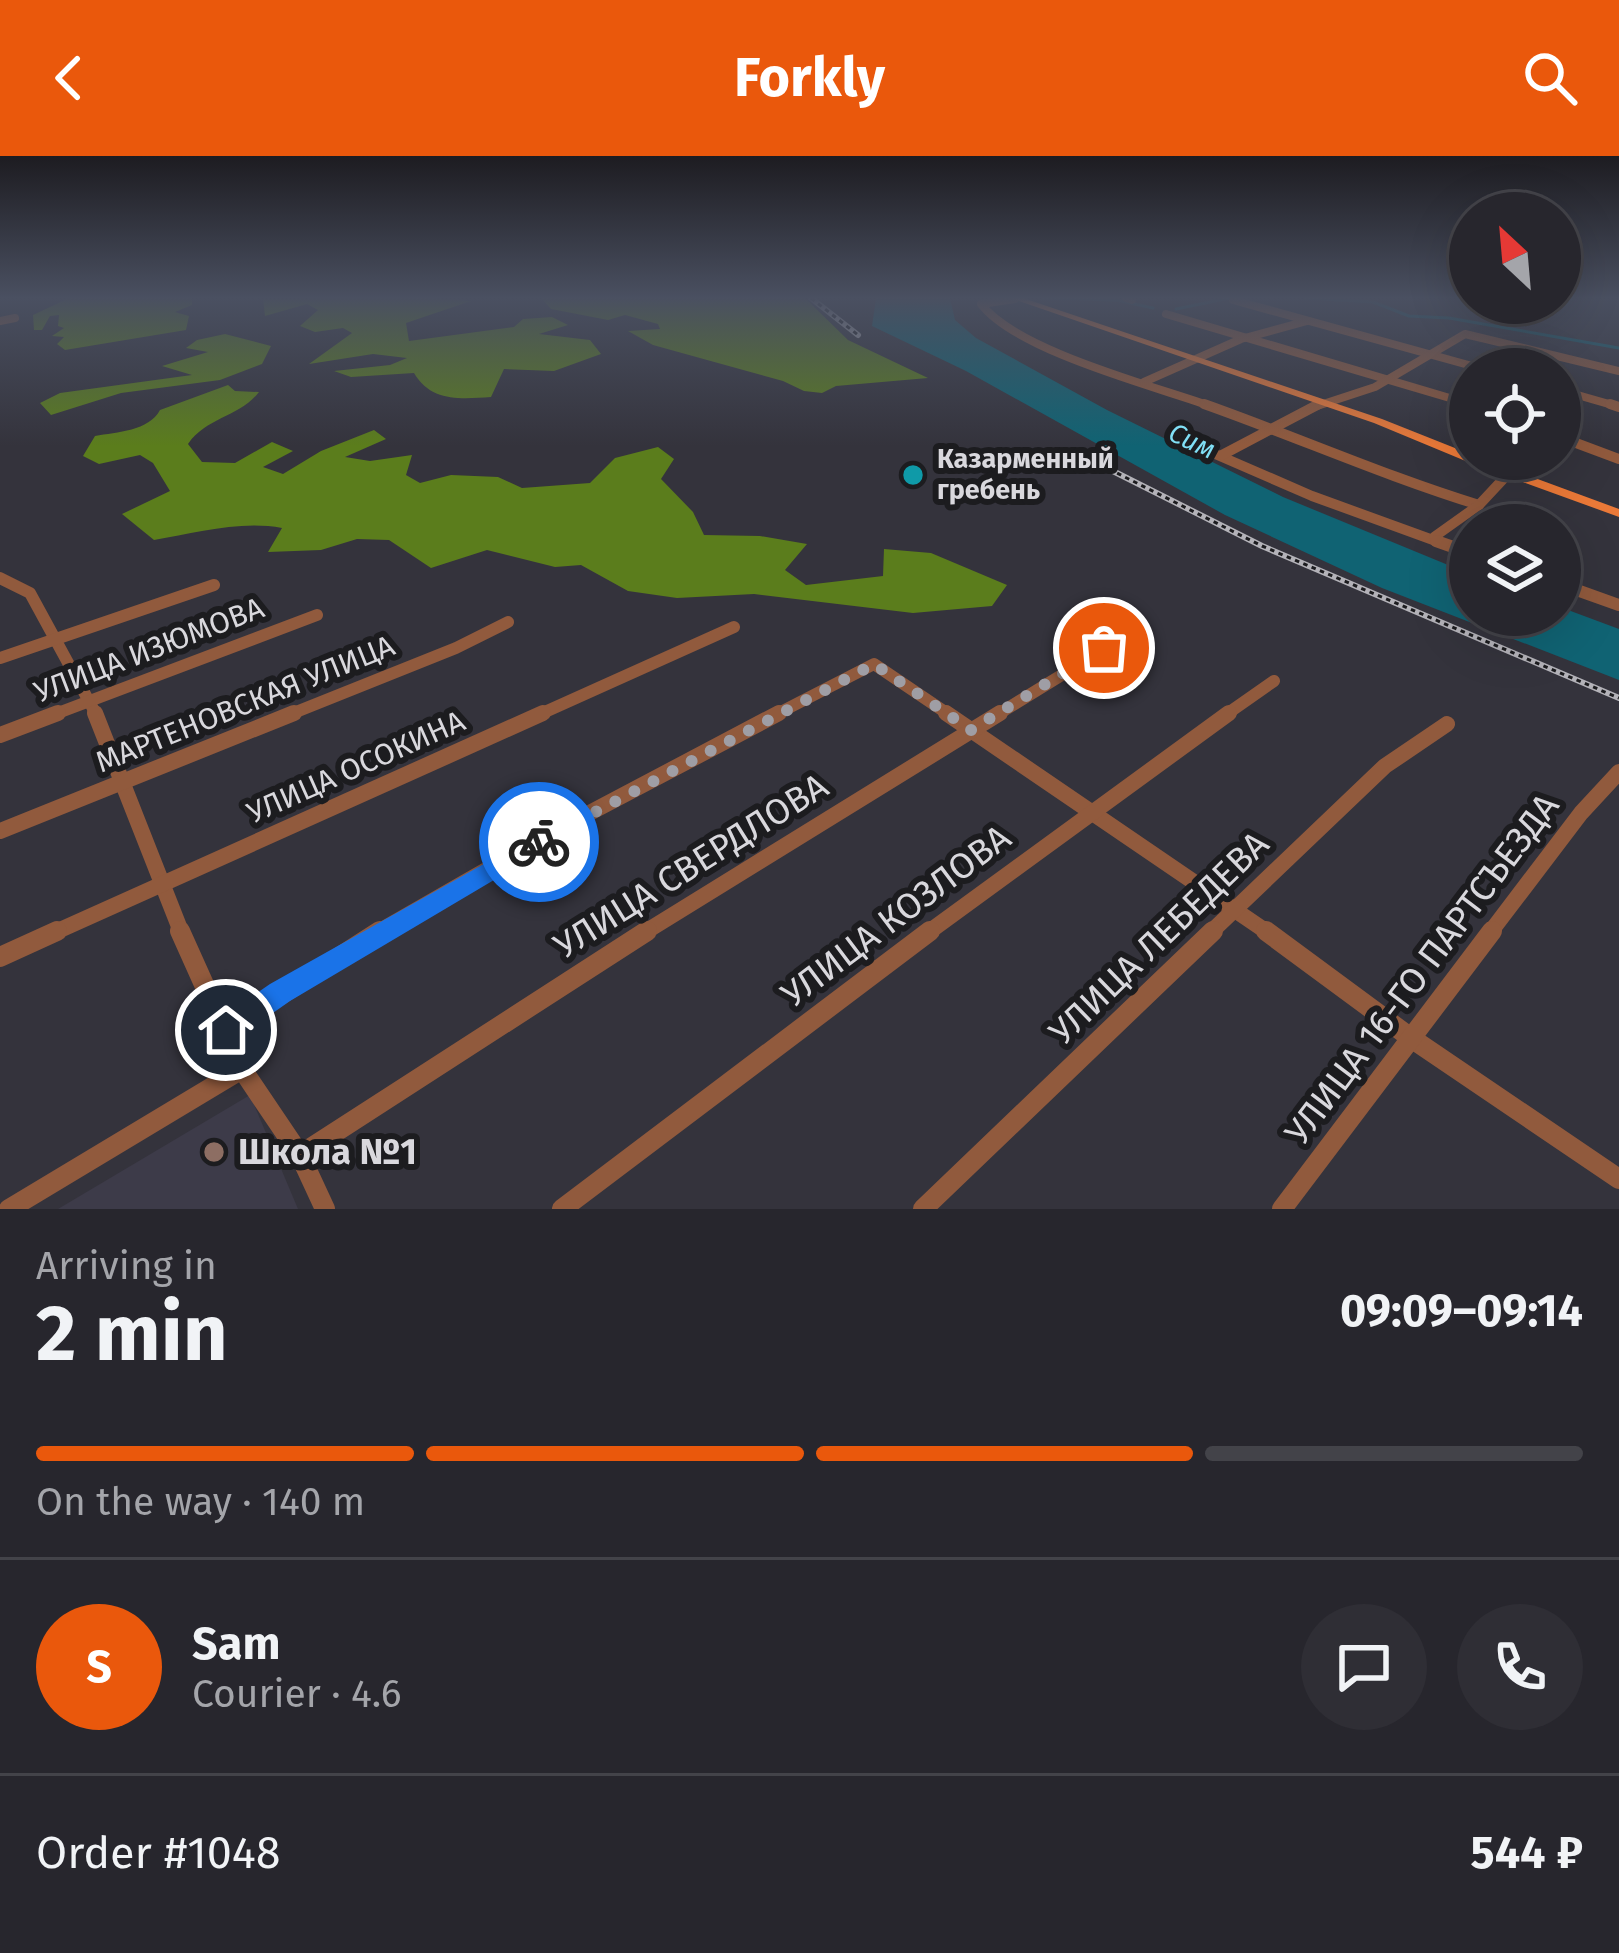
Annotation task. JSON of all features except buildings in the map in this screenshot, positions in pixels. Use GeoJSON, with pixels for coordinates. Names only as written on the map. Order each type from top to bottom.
{"type":"FeatureCollection","features":[{"type":"Feature","properties":{"kind":"main road"},"geometry":{"type":"LineString","coordinates":[[1158,347],[1449,450]]}},
{"type":"Feature","properties":{"kind":"main road"},"geometry":{"type":"LineString","coordinates":[[1522,480],[1618,512]]}},
{"type":"Feature","properties":{"kind":"street"},"geometry":{"type":"LineString","coordinates":[[1047,347],[1274,429],[1374,472],[1476,504]]}},
{"type":"Feature","properties":{"kind":"street"},"geometry":{"type":"LineString","coordinates":[[1144,382],[1223,347]]}},
{"type":"Feature","properties":{"kind":"street"},"geometry":{"type":"LineString","coordinates":[[1280,347],[1449,398]]}},
{"type":"Feature","properties":{"kind":"street"},"geometry":{"type":"LineString","coordinates":[[1402,347],[1449,360]]}},
{"type":"Feature","properties":{"kind":"street"},"geometry":{"type":"LineString","coordinates":[[1222,455],[1386,379],[1440,347]]}},
{"type":"Feature","properties":{"kind":"street"},"geometry":{"type":"LineString","coordinates":[[1520,347],[1619,371]]}},
{"type":"Feature","properties":{"kind":"street"},"geometry":{"type":"LineString","coordinates":[[1581,396],[1619,406]]}},
{"type":"Feature","properties":{"kind":"street"},"geometry":{"type":"LineString","coordinates":[[1581,445],[1619,459]]}},
{"type":"Feature","properties":{"kind":"street"},"geometry":{"type":"LineString","coordinates":[[1199,446],[1312,496],[1449,544]]}},
{"type":"Feature","properties":{"kind":"street"},"geometry":{"type":"LineString","coordinates":[[1480,504],[1502,480]]}},
{"type":"Feature","properties":{"kind":"street"},"geometry":{"type":"LineString","coordinates":[[1434,537],[1449,526]]}},
{"type":"Feature","properties":{"kind":"street"},"geometry":{"type":"LineString","coordinates":[[0,578],[30,593],[91,701],[160,886],[242,1069],[300,1155],[325,1209]]}},
{"type":"Feature","properties":{"kind":"street"},"geometry":{"type":"LineString","coordinates":[[0,658],[214,585]]}},
{"type":"Feature","properties":{"kind":"street"},"geometry":{"type":"LineString","coordinates":[[1581,591],[1619,605]]}},
{"type":"Feature","properties":{"kind":"street","name":"УЛИЦА ИЗЮМОВА"},"geometry":{"type":"LineString","coordinates":[[0,735],[317,615]]}},
{"type":"Feature","properties":{"kind":"street","name":"МАРТЕНОВСКАЯ УЛИЦА"},"geometry":{"type":"LineString","coordinates":[[0,831],[456,648],[508,622]]}},
{"type":"Feature","properties":{"kind":"street","name":"УЛИЦА ОСОКИНА"},"geometry":{"type":"LineString","coordinates":[[0,957],[734,627]]}},
{"type":"Feature","properties":{"kind":"street","name":"УЛИЦА СВЕРДЛОВА"},"geometry":{"type":"LineString","coordinates":[[300,1155],[1121,638]]}},
{"type":"Feature","properties":{"kind":"street"},"geometry":{"type":"LineString","coordinates":[[226,1030],[280,993],[604,804],[874,664],[1238,910],[1411,1038],[1619,1179]]}},
{"type":"Feature","properties":{"kind":"street","name":"УЛИЦА КОЗЛОВА"},"geometry":{"type":"LineString","coordinates":[[562,1209],[1090,811],[1274,681]]}},
{"type":"Feature","properties":{"kind":"street","name":"УЛИЦА ЛЕБЕДЕВА"},"geometry":{"type":"LineString","coordinates":[[923,1209],[1385,766],[1447,724]]}},
{"type":"Feature","properties":{"kind":"street","name":"УЛИЦА 16-ГО ПАРТСЪЕЗДА"},"geometry":{"type":"LineString","coordinates":[[1282,1209],[1581,813],[1619,772]]}},
{"type":"Feature","properties":{"kind":"street"},"geometry":{"type":"LineString","coordinates":[[9,1209],[242,1069]]}},
{"type":"Feature","properties":{"kind":"shaded area","name":"Школа №1"},"geometry":{"type":"Polygon","coordinates":[[[250,1095],[298,1209],[58,1209],[250,1095]]]}},
{"type":"Feature","properties":{"kind":"green space"},"geometry":{"type":"Polygon","coordinates":[[[270,347],[262,364],[220,380],[121,393],[51,415],[40,403],[60,393],[192,375],[162,366],[208,352],[186,348],[270,347]]]}},
{"type":"Feature","properties":{"kind":"green space"},"geometry":{"type":"Polygon","coordinates":[[[332,347],[596,347],[601,354],[554,371],[504,369],[491,397],[468,398],[438,394],[414,373],[351,377],[334,371],[390,365],[407,358],[373,354],[309,364],[332,347]]]}},
{"type":"Feature","properties":{"kind":"green space"},"geometry":{"type":"Polygon","coordinates":[[[661,347],[863,347],[928,378],[836,386],[822,393],[661,347]]]}},
{"type":"Feature","properties":{"kind":"green space"},"geometry":{"type":"Polygon","coordinates":[[[228,385],[235,391],[259,392],[188,444],[202,462],[235,463],[272,442],[293,451],[263,467],[283,474],[321,451],[374,430],[386,439],[345,457],[370,461],[412,455],[406,475],[420,483],[451,475],[498,477],[522,488],[590,483],[615,458],[658,447],[674,459],[661,479],[693,512],[704,535],[760,536],[807,544],[785,570],[806,585],[883,576],[884,549],[931,553],[1007,585],[992,606],[913,613],[754,594],[677,598],[628,591],[581,565],[555,567],[487,550],[431,568],[389,540],[357,539],[321,550],[268,552],[282,528],[266,526],[218,528],[154,540],[122,514],[170,491],[153,463],[140,455],[99,464],[83,456],[95,436],[140,426],[160,410],[228,385]]]}},
{"type":"Feature","properties":{"kind":"water"},"geometry":{"type":"Polygon","coordinates":[[[916,347],[993,347],[1283,497],[1449,565],[1449,614],[1225,515],[916,347]]]}},
{"type":"Feature","properties":{"kind":"water"},"geometry":{"type":"Polygon","coordinates":[[[1581,615],[1619,629],[1619,680],[1506,636],[1581,636],[1581,615]]]}},
{"type":"Feature","properties":{"kind":"waterway"},"geometry":{"type":"LineString","coordinates":[[1614,347],[1619,348]]}},
{"type":"Feature","properties":{"kind":"railway"},"geometry":{"type":"LineString","coordinates":[[1085,457],[1262,546],[1619,698]]}},
{"type":"Feature","properties":{"kind":"way so far"},"geometry":{"type":"LineString","coordinates":[[539,842],[874,664],[971,730],[1104,648]]}},
{"type":"Feature","properties":{"kind":"place","name":"Казарменный гребень"},"geometry":{"type":"Point","coordinates":[913,475]}},
{"type":"Feature","properties":{"kind":"place","name":"Школа №1"},"geometry":{"type":"Point","coordinates":[214,1152]}},
{"type":"Feature","properties":{"kind":"route"},"geometry":{"type":"LineString","coordinates":[[226,1030],[280,993],[539,842]]}},
{"type":"Feature","properties":{"kind":"water label","name":"Сим"},"geometry":{"type":"Point","coordinates":[1192,441]}}]}
